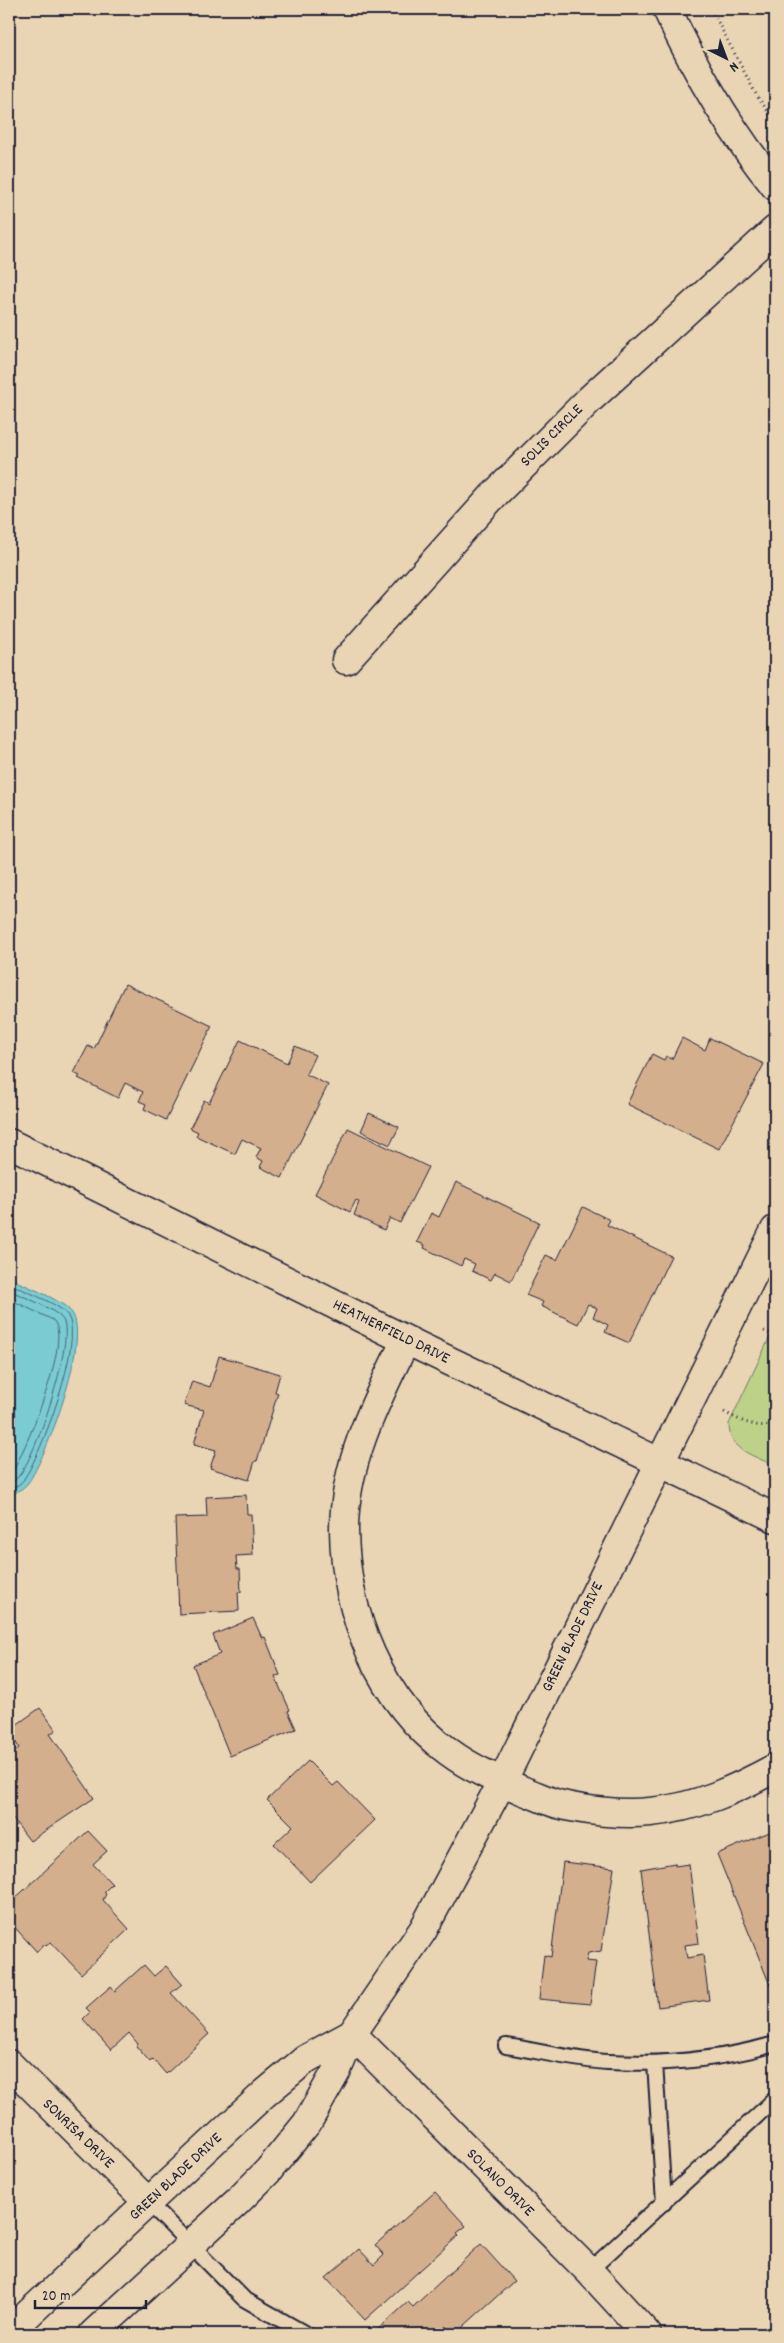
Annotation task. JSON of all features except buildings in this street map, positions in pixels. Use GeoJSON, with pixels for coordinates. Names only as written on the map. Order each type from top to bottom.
{"type":"FeatureCollection","features":[{"type":"Feature","properties":{"kind":"street"},"geometry":{"type":"LineString","coordinates":[[667,9],[708,90],[735,133],[775,186]]}},
{"type":"Feature","properties":{"kind":"street","name":"SOLIS CIRCLE"},"geometry":{"type":"LineString","coordinates":[[346,660],[492,497],[590,398],[775,230]]}},
{"type":"Feature","properties":{"kind":"street","name":"HEATHERFIELD DRIVE"},"geometry":{"type":"LineString","coordinates":[[9,1144],[406,1340],[775,1518]]}},
{"type":"Feature","properties":{"kind":"street","name":"GREEN BLADE DRIVE"},"geometry":{"type":"LineString","coordinates":[[93,2334],[268,2171],[307,2123],[337,2070],[352,2034],[423,1930],[502,1782],[775,1230]]}},
{"type":"Feature","properties":{"kind":"street"},"geometry":{"type":"LineString","coordinates":[[406,1340],[369,1419],[354,1463],[346,1500],[344,1528],[345,1560],[350,1590],[366,1644],[389,1687],[404,1708],[448,1752],[502,1782],[558,1804],[618,1813],[650,1812],[705,1801],[741,1786],[775,1768]]}},
{"type":"Feature","properties":{"kind":"street","name":"GREEN BLADE DRIVE"},"geometry":{"type":"LineString","coordinates":[[9,2332],[264,2094],[306,2060],[352,2034]]}},
{"type":"Feature","properties":{"kind":"street","name":"SOLANO DRIVE"},"geometry":{"type":"LineString","coordinates":[[352,2034],[589,2272],[647,2334]]}},
{"type":"Feature","properties":{"kind":"street","name":"SONRISA DRIVE"},"geometry":{"type":"LineString","coordinates":[[9,2064],[149,2203]]}},
{"type":"Feature","properties":{"kind":"lane"},"geometry":{"type":"LineString","coordinates":[[506,2046],[607,2062],[655,2063],[728,2055],[775,2044]]}},
{"type":"Feature","properties":{"kind":"lane"},"geometry":{"type":"LineString","coordinates":[[655,2063],[664,2203]]}},
{"type":"Feature","properties":{"kind":"lane"},"geometry":{"type":"LineString","coordinates":[[589,2272],[775,2099]]}},
{"type":"Feature","properties":{"kind":"lane"},"geometry":{"type":"LineString","coordinates":[[149,2203],[244,2299],[306,2334]]}},
{"type":"Feature","properties":{"kind":"path"},"geometry":{"type":"LineString","coordinates":[[711,9],[757,96],[775,121]]}},
{"type":"Feature","properties":{"kind":"path"},"geometry":{"type":"LineString","coordinates":[[764,1331],[775,1336]]}},
{"type":"Feature","properties":{"kind":"path"},"geometry":{"type":"LineString","coordinates":[[724,1412],[754,1425],[775,1424]]}},
{"type":"Feature","properties":{"kind":"green space"},"geometry":{"type":"Polygon","coordinates":[[[775,1326],[775,1466],[751,1455],[738,1446],[730,1433],[729,1424],[775,1326]]]}},
{"type":"Feature","properties":{"kind":"water"},"geometry":{"type":"Polygon","coordinates":[[[9,1278],[43,1293],[72,1313],[76,1327],[76,1347],[64,1398],[45,1450],[28,1483],[9,1496],[9,1278]]]}}]}
